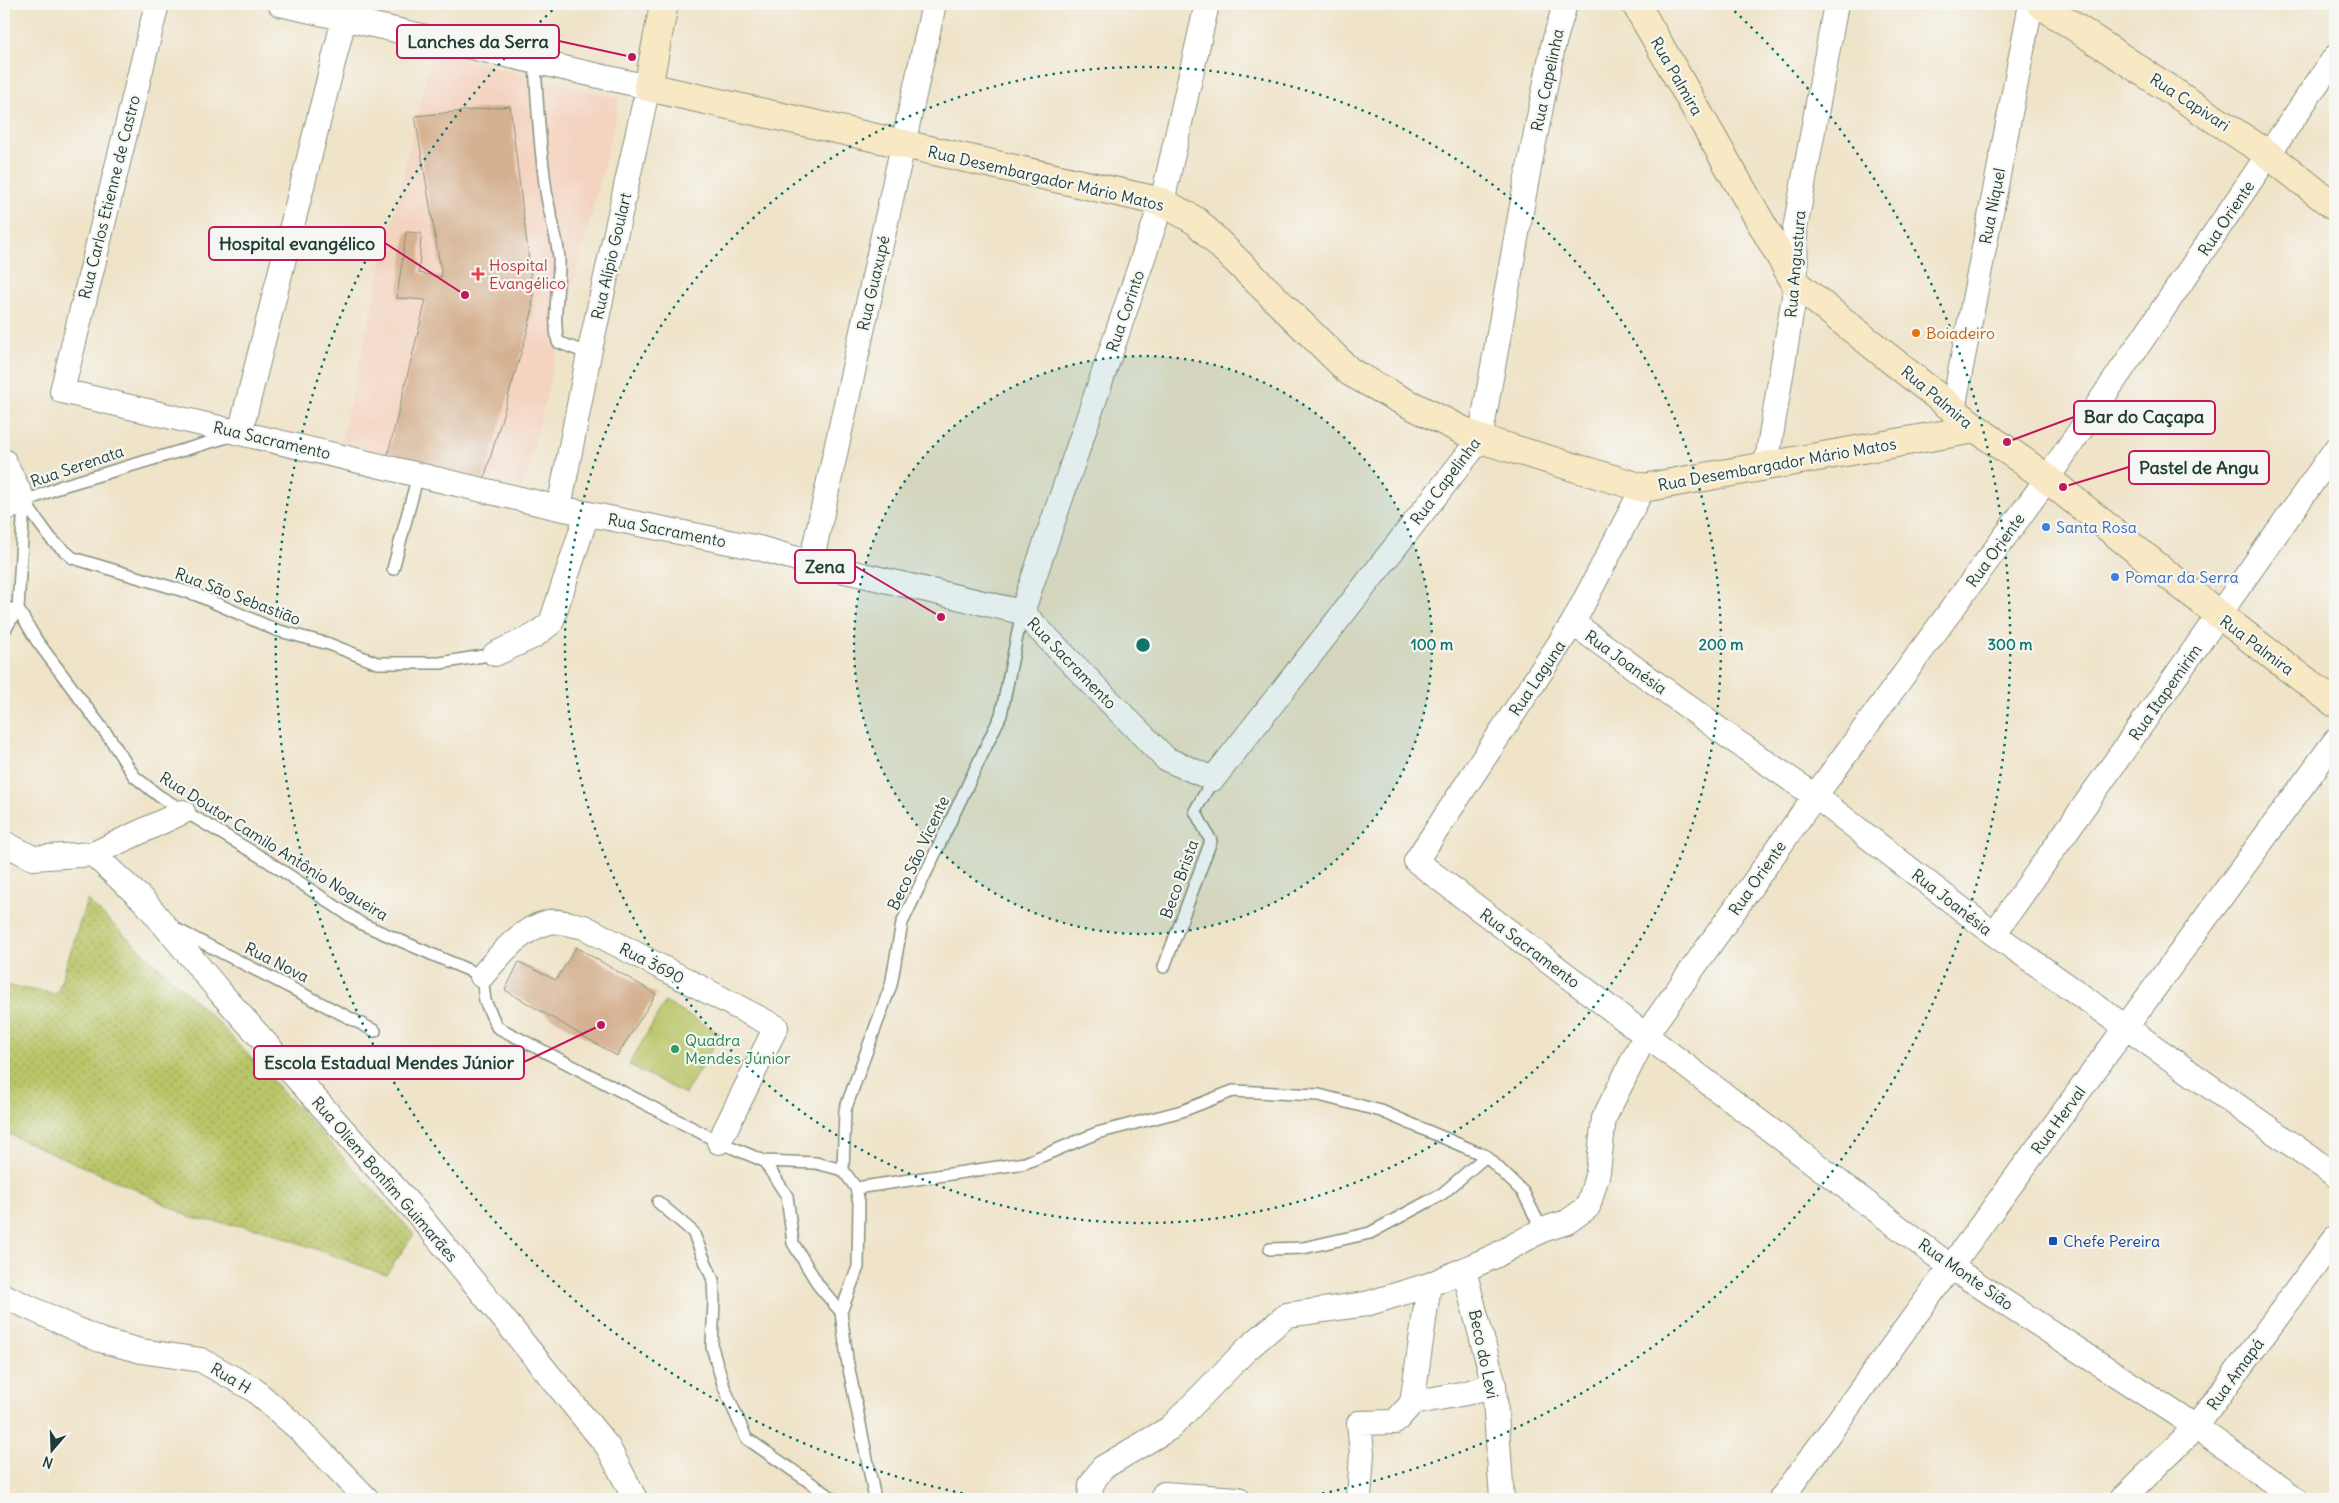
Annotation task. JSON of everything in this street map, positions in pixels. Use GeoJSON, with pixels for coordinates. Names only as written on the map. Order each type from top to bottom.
{"type":"FeatureCollection","features":[{"type":"Feature","properties":{"kind":"street","name":"Rua Carlos Etienne de Castro"},"geometry":{"type":"LineString","coordinates":[[62,391],[156,4]]}},
{"type":"Feature","properties":{"kind":"street","name":"Rua Desembargador Mário Matos"},"geometry":{"type":"LineString","coordinates":[[280,4],[1162,202],[1196,221],[1350,372],[1480,439],[1643,488],[1975,429]]}},
{"type":"Feature","properties":{"kind":"street","name":"Rua Alípio Goulart"},"geometry":{"type":"LineString","coordinates":[[559,508],[589,354],[648,87],[664,4]]}},
{"type":"Feature","properties":{"kind":"street","name":"Rua Guaxupé"},"geometry":{"type":"LineString","coordinates":[[811,563],[934,4]]}},
{"type":"Feature","properties":{"kind":"street","name":"Rua Corinto"},"geometry":{"type":"LineString","coordinates":[[1022,612],[1162,202],[1207,4]]}},
{"type":"Feature","properties":{"kind":"street","name":"Rua Capelinha"},"geometry":{"type":"LineString","coordinates":[[1213,779],[1480,439],[1527,178],[1553,46],[1565,4]]}},
{"type":"Feature","properties":{"kind":"street","name":"Rua Palmira"},"geometry":{"type":"LineString","coordinates":[[1636,4],[1796,284],[1953,409],[1975,429],[2047,479],[2219,616],[2335,703]]}},
{"type":"Feature","properties":{"kind":"street","name":"Rua Angustura"},"geometry":{"type":"LineString","coordinates":[[1766,466],[1796,284],[1795,229],[1836,4]]}},
{"type":"Feature","properties":{"kind":"street","name":"Rua Níquel"},"geometry":{"type":"LineString","coordinates":[[1953,409],[2031,4]]}},
{"type":"Feature","properties":{"kind":"street","name":"Rua Capivari"},"geometry":{"type":"LineString","coordinates":[[2040,4],[2269,155],[2335,207]]}},
{"type":"Feature","properties":{"kind":"street"},"geometry":{"type":"LineString","coordinates":[[240,433],[344,19]]}},
{"type":"Feature","properties":{"kind":"street","name":"Rua Oriente"},"geometry":{"type":"LineString","coordinates":[[1090,1499],[1091,1485],[1102,1468],[1170,1428],[1247,1349],[1287,1315],[1366,1304],[1429,1285],[1464,1270],[1542,1230],[1567,1222],[1588,1207],[1598,1172],[1604,1118],[1645,1036],[1815,796],[2047,479],[2335,57]]}},
{"type":"Feature","properties":{"kind":"street","name":"Rua Sacramento"},"geometry":{"type":"LineString","coordinates":[[62,391],[559,508],[759,548],[811,563],[1022,612],[1166,759],[1213,779]]}},
{"type":"Feature","properties":{"kind":"street","name":"Rua Itapemirim"},"geometry":{"type":"LineString","coordinates":[[1994,934],[2335,450]]}},
{"type":"Feature","properties":{"kind":"street"},"geometry":{"type":"LineString","coordinates":[[4,461],[14,506]]}},
{"type":"Feature","properties":{"kind":"street","name":"Rua Laguna"},"geometry":{"type":"LineString","coordinates":[[1416,861],[1574,623],[1643,488]]}},
{"type":"Feature","properties":{"kind":"street"},"geometry":{"type":"LineString","coordinates":[[495,654],[534,636],[551,623],[587,514]]}},
{"type":"Feature","properties":{"kind":"street","name":"Rua Joanésia"},"geometry":{"type":"LineString","coordinates":[[1574,623],[1728,736],[1815,796],[1994,934],[2335,1175]]}},
{"type":"Feature","properties":{"kind":"street","name":"Rua Herval"},"geometry":{"type":"LineString","coordinates":[[1781,1499],[2335,741]]}},
{"type":"Feature","properties":{"kind":"street"},"geometry":{"type":"LineString","coordinates":[[4,843],[33,858],[93,854],[183,812]]}},
{"type":"Feature","properties":{"kind":"street","name":"Rua Oliem Bonfim Guimarães"},"geometry":{"type":"LineString","coordinates":[[93,854],[146,903],[220,992],[418,1215],[608,1447],[635,1499]]}},
{"type":"Feature","properties":{"kind":"street","name":"Rua Sacramento"},"geometry":{"type":"LineString","coordinates":[[1416,861],[1645,1036]]}},
{"type":"Feature","properties":{"kind":"street","name":"Rua 3690"},"geometry":{"type":"LineString","coordinates":[[482,976],[504,950],[524,933],[550,922],[584,927],[776,1027],[719,1142]]}},
{"type":"Feature","properties":{"kind":"street","name":"Rua Monte Sião"},"geometry":{"type":"LineString","coordinates":[[1645,1036],[1951,1267],[2196,1427],[2296,1499]]}},
{"type":"Feature","properties":{"kind":"street","name":"Rua Amapá"},"geometry":{"type":"LineString","coordinates":[[2122,1499],[2196,1427],[2335,1238]]}},
{"type":"Feature","properties":{"kind":"street","name":"Beco do Levi"},"geometry":{"type":"LineString","coordinates":[[1464,1270],[1494,1385],[1502,1499]]}},
{"type":"Feature","properties":{"kind":"street"},"geometry":{"type":"LineString","coordinates":[[1359,1499],[1362,1453],[1359,1423],[1395,1422],[1412,1403],[1429,1285]]}},
{"type":"Feature","properties":{"kind":"street","name":"Rua H"},"geometry":{"type":"LineString","coordinates":[[4,1296],[100,1340],[141,1351],[201,1360],[259,1395],[300,1430],[367,1499]]}},
{"type":"Feature","properties":{"kind":"street"},"geometry":{"type":"LineString","coordinates":[[1412,1403],[1466,1393],[1494,1385]]}},
{"type":"Feature","properties":{"kind":"street"},"geometry":{"type":"LineString","coordinates":[[1164,1494],[1238,1499]]}},
{"type":"Feature","properties":{"kind":"lane"},"geometry":{"type":"LineString","coordinates":[[535,61],[537,114],[546,192],[558,256],[559,291],[555,330],[558,342],[589,354]]}},
{"type":"Feature","properties":{"kind":"lane","name":"Rua Serenata"},"geometry":{"type":"LineString","coordinates":[[4,631],[18,609],[14,506],[62,486],[240,433]]}},
{"type":"Feature","properties":{"kind":"lane"},"geometry":{"type":"LineString","coordinates":[[393,569],[418,475]]}},
{"type":"Feature","properties":{"kind":"lane","name":"Rua São Sebastião"},"geometry":{"type":"LineString","coordinates":[[14,506],[73,558],[197,595],[276,630],[329,644],[377,663],[440,663],[495,654]]}},
{"type":"Feature","properties":{"kind":"lane"},"geometry":{"type":"LineString","coordinates":[[4,609],[18,609]]}},
{"type":"Feature","properties":{"kind":"lane","name":"Rua Doutor Camilo Antônio Nogueira"},"geometry":{"type":"LineString","coordinates":[[18,609],[37,641],[111,740],[134,776],[158,796],[266,860],[362,924],[482,976]]}},
{"type":"Feature","properties":{"kind":"lane","name":"Beco São Vicente"},"geometry":{"type":"LineString","coordinates":[[843,1170],[845,1110],[891,985],[902,923],[1001,716],[1022,612]]}},
{"type":"Feature","properties":{"kind":"lane","name":"Beco Brista"},"geometry":{"type":"LineString","coordinates":[[1164,967],[1211,841],[1195,811],[1213,779]]}},
{"type":"Feature","properties":{"kind":"lane","name":"Rua Nova"},"geometry":{"type":"LineString","coordinates":[[163,923],[375,1031]]}},
{"type":"Feature","properties":{"kind":"lane"},"geometry":{"type":"LineString","coordinates":[[482,976],[485,1001],[497,1027],[719,1142],[764,1161],[816,1162],[843,1170],[856,1188],[859,1203],[858,1267],[841,1312],[848,1359],[875,1499]]}},
{"type":"Feature","properties":{"kind":"lane"},"geometry":{"type":"LineString","coordinates":[[856,1188],[1025,1163],[1097,1133],[1182,1111],[1233,1091],[1319,1095],[1381,1111],[1486,1156],[1523,1192],[1542,1230]]}},
{"type":"Feature","properties":{"kind":"lane"},"geometry":{"type":"LineString","coordinates":[[1270,1249],[1303,1248],[1370,1234],[1442,1194],[1486,1156]]}},
{"type":"Feature","properties":{"kind":"lane"},"geometry":{"type":"LineString","coordinates":[[764,1161],[787,1196],[793,1243],[819,1286],[841,1312]]}},
{"type":"Feature","properties":{"kind":"lane"},"geometry":{"type":"LineString","coordinates":[[658,1202],[693,1232],[713,1280],[712,1347],[724,1387],[746,1438],[834,1499]]}},
{"type":"Feature","properties":{"kind":"shaded area","name":"Hospital Evangélico"},"geometry":{"type":"Polygon","coordinates":[[[432,52],[620,99],[523,488],[339,448],[432,52]]]}},
{"type":"Feature","properties":{"kind":"green space"},"geometry":{"type":"Polygon","coordinates":[[[87,900],[217,1021],[414,1234],[386,1275],[261,1229],[191,1218],[144,1193],[4,1132],[4,985],[57,994],[87,900]]]}},
{"type":"Feature","properties":{"kind":"green space","name":"Quadra Mendes Júnior"},"geometry":{"type":"Polygon","coordinates":[[[665,1002],[721,1034],[685,1094],[629,1065],[665,1002]]]}},
{"type":"Feature","properties":{"kind":"building","name":"Hospital Evangélico"},"geometry":{"type":"Polygon","coordinates":[[[510,106],[533,293],[532,312],[484,479],[387,458],[426,300],[397,298],[406,232],[421,233],[419,273],[442,277],[415,116],[510,106]]]}},
{"type":"Feature","properties":{"kind":"building"},"geometry":{"type":"Polygon","coordinates":[[[576,947],[656,994],[617,1056],[505,990],[519,962],[556,980],[576,947]]]}},
{"type":"Feature","properties":{"kind":"place","name":"Lanches da Serra"},"geometry":{"type":"Point","coordinates":[632,57]}},
{"type":"Feature","properties":{"kind":"place","name":"Hospital Evangélico"},"geometry":{"type":"Point","coordinates":[478,274]}},
{"type":"Feature","properties":{"kind":"place","name":"Hospital evangélico"},"geometry":{"type":"Point","coordinates":[465,295]}},
{"type":"Feature","properties":{"kind":"place","name":"Boiadeiro"},"geometry":{"type":"Point","coordinates":[1916,333]}},
{"type":"Feature","properties":{"kind":"place","name":"Bar do Caçapa"},"geometry":{"type":"Point","coordinates":[2007,442]}},
{"type":"Feature","properties":{"kind":"place","name":"Pastel de Angu"},"geometry":{"type":"Point","coordinates":[2063,487]}},
{"type":"Feature","properties":{"kind":"place","name":"Santa Rosa"},"geometry":{"type":"Point","coordinates":[2046,527]}},
{"type":"Feature","properties":{"kind":"place","name":"Pomar da Serra"},"geometry":{"type":"Point","coordinates":[2115,577]}},
{"type":"Feature","properties":{"kind":"place","name":"Zena"},"geometry":{"type":"Point","coordinates":[941,617]}},
{"type":"Feature","properties":{"kind":"place","name":"Escola Estadual Mendes Júnior"},"geometry":{"type":"Point","coordinates":[601,1025]}},
{"type":"Feature","properties":{"kind":"place","name":"Quadra Mendes Júnior"},"geometry":{"type":"Point","coordinates":[675,1049]}},
{"type":"Feature","properties":{"kind":"place","name":"Chefe Pereira"},"geometry":{"type":"Point","coordinates":[2053,1241]}}]}
